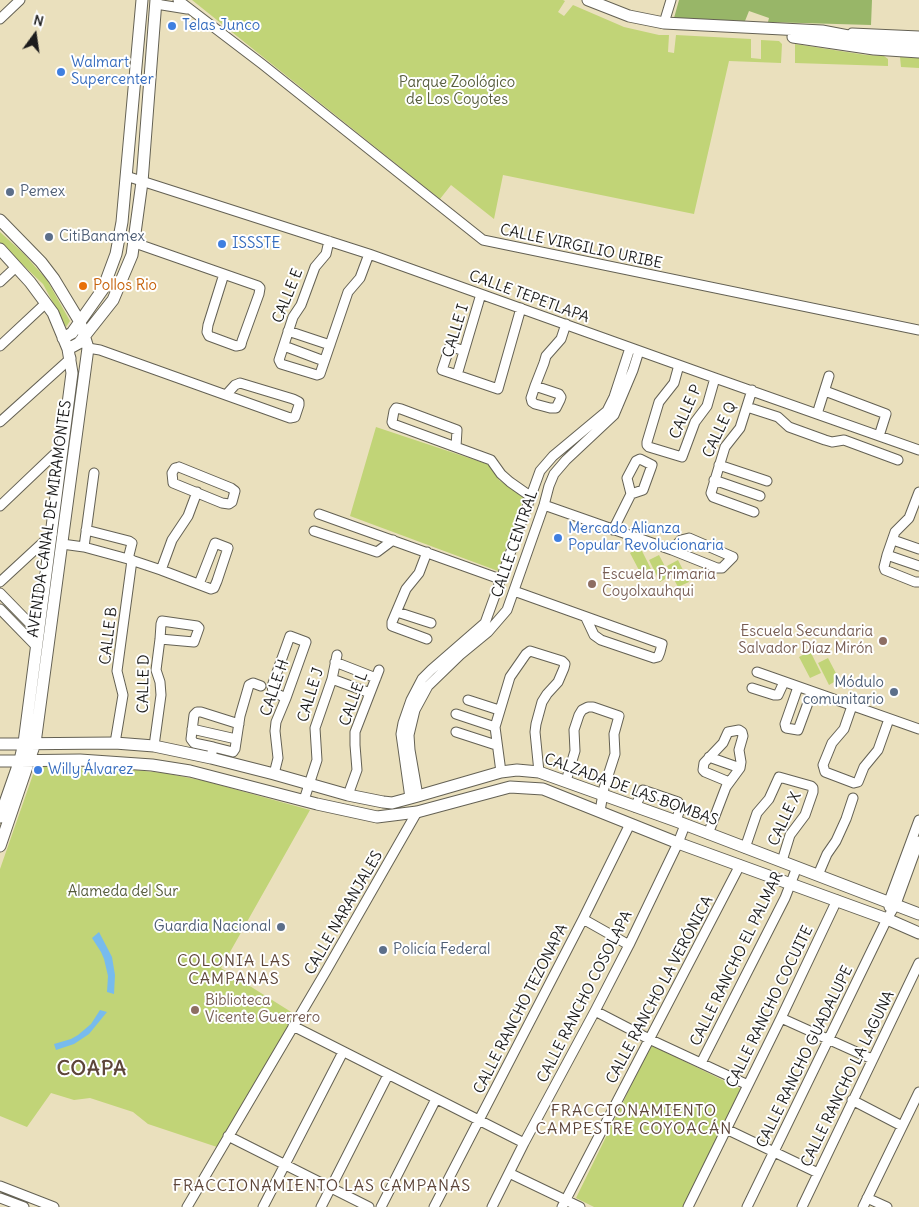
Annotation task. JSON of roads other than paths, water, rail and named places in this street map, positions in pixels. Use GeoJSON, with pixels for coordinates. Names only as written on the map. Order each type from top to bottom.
{"type":"FeatureCollection","features":[{"type":"Feature","properties":{"kind":"main road"},"geometry":{"type":"LineString","coordinates":[[63,338],[72,333],[103,289],[116,254],[122,222],[142,0]]}},
{"type":"Feature","properties":{"kind":"main road"},"geometry":{"type":"LineString","coordinates":[[588,0],[630,16],[664,23],[822,31],[864,39],[919,42]]}},
{"type":"Feature","properties":{"kind":"main road"},"geometry":{"type":"LineString","coordinates":[[69,353],[86,335],[113,300],[128,266],[134,243],[142,182],[156,2]]}},
{"type":"Feature","properties":{"kind":"main road"},"geometry":{"type":"LineString","coordinates":[[774,29],[788,37],[859,48],[919,52]]}},
{"type":"Feature","properties":{"kind":"main road","name":"AVENIDA CANAL DE MIRAMONTES"},"geometry":{"type":"LineString","coordinates":[[0,220],[41,262],[54,279],[80,322],[86,335],[88,348],[62,544],[29,743],[0,846]]}},
{"type":"Feature","properties":{"kind":"main road","name":"AVENIDA CANAL DE MIRAMONTES"},"geometry":{"type":"LineString","coordinates":[[0,250],[53,313],[69,353],[72,373],[38,633],[29,743]]}},
{"type":"Feature","properties":{"kind":"main road","name":"CALZADA DE LAS BOMBAS"},"geometry":{"type":"LineString","coordinates":[[0,744],[115,743],[212,752],[310,785],[348,795],[392,803],[501,772],[518,770],[539,772],[818,874],[919,914]]}},
{"type":"Feature","properties":{"kind":"main road"},"geometry":{"type":"LineString","coordinates":[[134,744],[134,764]]}},
{"type":"Feature","properties":{"kind":"main road","name":"AVENIDA CANAL DE MIRAMONTES"},"geometry":{"type":"LineString","coordinates":[[0,817],[25,760]]}},
{"type":"Feature","properties":{"kind":"main road","name":"CALZADA DE LAS BOMBAS"},"geometry":{"type":"LineString","coordinates":[[0,761],[80,760],[190,771],[377,817],[417,812],[510,787],[543,789],[678,843],[837,900],[919,933]]}},
{"type":"Feature","properties":{"kind":"street"},"geometry":{"type":"LineString","coordinates":[[0,19],[20,0]]}},
{"type":"Feature","properties":{"kind":"street","name":"CALLE VIRGILIO URIBE"},"geometry":{"type":"LineString","coordinates":[[178,0],[262,64],[483,240],[919,330]]}},
{"type":"Feature","properties":{"kind":"street"},"geometry":{"type":"LineString","coordinates":[[664,23],[671,0]]}},
{"type":"Feature","properties":{"kind":"street","name":"CALLE VIRGILIO URIBE"},"geometry":{"type":"LineString","coordinates":[[156,2],[192,11]]}},
{"type":"Feature","properties":{"kind":"street"},"geometry":{"type":"LineString","coordinates":[[822,31],[919,36]]}},
{"type":"Feature","properties":{"kind":"street","name":"CALLE TEPETLAPA"},"geometry":{"type":"LineString","coordinates":[[126,176],[369,254],[919,450]]}},
{"type":"Feature","properties":{"kind":"street","name":"CALLE E"},"geometry":{"type":"LineString","coordinates":[[324,361],[320,374],[317,375],[281,364],[280,360],[293,317],[301,305],[312,273],[326,254],[329,241]]}},
{"type":"Feature","properties":{"kind":"street"},"geometry":{"type":"LineString","coordinates":[[134,243],[224,274],[258,286],[260,288],[241,345],[236,346],[210,336],[207,332],[224,274]]}},
{"type":"Feature","properties":{"kind":"street"},"geometry":{"type":"LineString","coordinates":[[284,346],[324,361],[348,292],[360,278],[369,254]]}},
{"type":"Feature","properties":{"kind":"street"},"geometry":{"type":"LineString","coordinates":[[0,282],[16,267]]}},
{"type":"Feature","properties":{"kind":"street","name":"CALLE I"},"geometry":{"type":"LineString","coordinates":[[456,375],[481,294]]}},
{"type":"Feature","properties":{"kind":"street"},"geometry":{"type":"LineString","coordinates":[[0,346],[46,303]]}},
{"type":"Feature","properties":{"kind":"street"},"geometry":{"type":"LineString","coordinates":[[464,351],[450,346],[442,370],[498,389],[521,308]]}},
{"type":"Feature","properties":{"kind":"street"},"geometry":{"type":"LineString","coordinates":[[535,386],[561,396],[556,408],[532,402],[531,398],[535,386],[546,356],[561,339],[566,324]]}},
{"type":"Feature","properties":{"kind":"street"},"geometry":{"type":"LineString","coordinates":[[288,331],[330,345]]}},
{"type":"Feature","properties":{"kind":"street"},"geometry":{"type":"LineString","coordinates":[[88,348],[100,350],[290,418],[294,417],[299,406],[298,402],[293,400],[240,383],[235,385],[226,395]]}},
{"type":"Feature","properties":{"kind":"street","name":"CALLE CENTRAL"},"geometry":{"type":"LineString","coordinates":[[414,797],[401,734],[411,700],[430,670],[485,623],[535,481],[545,463],[607,411],[630,348]]}},
{"type":"Feature","properties":{"kind":"street","name":"CALLE CENTRAL"},"geometry":{"type":"LineString","coordinates":[[414,797],[409,735],[416,710],[428,686],[460,655],[488,632],[507,610],[554,474],[566,460],[614,415],[639,351]]}},
{"type":"Feature","properties":{"kind":"street"},"geometry":{"type":"LineString","coordinates":[[0,422],[69,353]]}},
{"type":"Feature","properties":{"kind":"street","name":"CALLE P"},"geometry":{"type":"LineString","coordinates":[[680,365],[674,383],[659,402],[647,446],[682,457],[695,422],[707,406],[715,378]]}},
{"type":"Feature","properties":{"kind":"street"},"geometry":{"type":"LineString","coordinates":[[817,414],[829,376]]}},
{"type":"Feature","properties":{"kind":"street","name":"CALLE Q"},"geometry":{"type":"LineString","coordinates":[[752,390],[740,428],[728,442],[710,493],[713,497],[754,512]]}},
{"type":"Feature","properties":{"kind":"street"},"geometry":{"type":"LineString","coordinates":[[825,391],[886,414],[879,436]]}},
{"type":"Feature","properties":{"kind":"street"},"geometry":{"type":"LineString","coordinates":[[747,407],[778,417],[789,427],[825,440],[832,442],[844,440],[898,460]]}},
{"type":"Feature","properties":{"kind":"street"},"geometry":{"type":"LineString","coordinates":[[456,447],[457,430],[400,409],[396,408],[394,411],[393,424],[491,460],[501,474],[530,496]]}},
{"type":"Feature","properties":{"kind":"street"},"geometry":{"type":"LineString","coordinates":[[0,506],[64,445]]}},
{"type":"Feature","properties":{"kind":"street"},"geometry":{"type":"LineString","coordinates":[[719,465],[767,481]]}},
{"type":"Feature","properties":{"kind":"street"},"geometry":{"type":"LineString","coordinates":[[175,468],[183,468],[234,491],[232,502],[229,504],[197,492],[173,483],[172,473],[175,468]]}},
{"type":"Feature","properties":{"kind":"street"},"geometry":{"type":"LineString","coordinates":[[84,547],[94,473]]}},
{"type":"Feature","properties":{"kind":"street"},"geometry":{"type":"LineString","coordinates":[[714,480],[760,496]]}},
{"type":"Feature","properties":{"kind":"street","name":"CALLE CENTRAL"},"geometry":{"type":"LineString","coordinates":[[535,481],[549,486]]}},
{"type":"Feature","properties":{"kind":"street"},"geometry":{"type":"LineString","coordinates":[[162,570],[172,540],[188,516],[197,492]]}},
{"type":"Feature","properties":{"kind":"street"},"geometry":{"type":"LineString","coordinates":[[919,492],[909,518],[896,532],[884,563],[884,570],[919,582]]}},
{"type":"Feature","properties":{"kind":"street"},"geometry":{"type":"LineString","coordinates":[[613,530],[631,494]]}},
{"type":"Feature","properties":{"kind":"street"},"geometry":{"type":"LineString","coordinates":[[544,505],[672,550],[717,568],[722,568],[733,557],[689,538],[681,540],[672,550]]}},
{"type":"Feature","properties":{"kind":"street"},"geometry":{"type":"LineString","coordinates":[[319,514],[500,579]]}},
{"type":"Feature","properties":{"kind":"street","name":"CALLE B"},"geometry":{"type":"LineString","coordinates":[[86,530],[132,543],[117,671],[123,695],[115,743]]}},
{"type":"Feature","properties":{"kind":"street"},"geometry":{"type":"LineString","coordinates":[[314,531],[377,552],[394,540]]}},
{"type":"Feature","properties":{"kind":"street"},"geometry":{"type":"LineString","coordinates":[[0,582],[52,534]]}},
{"type":"Feature","properties":{"kind":"street"},"geometry":{"type":"LineString","coordinates":[[893,540],[919,549]]}},
{"type":"Feature","properties":{"kind":"street"},"geometry":{"type":"LineString","coordinates":[[62,544],[84,547],[130,560],[211,589],[214,588],[228,548],[215,544],[199,584]]}},
{"type":"Feature","properties":{"kind":"street"},"geometry":{"type":"LineString","coordinates":[[426,552],[419,573],[406,588],[392,626],[427,639]]}},
{"type":"Feature","properties":{"kind":"street"},"geometry":{"type":"LineString","coordinates":[[887,555],[919,566]]}},
{"type":"Feature","properties":{"kind":"street"},"geometry":{"type":"LineString","coordinates":[[514,591],[662,644],[658,657],[654,658],[601,640],[594,635],[586,618]]}},
{"type":"Feature","properties":{"kind":"street"},"geometry":{"type":"LineString","coordinates":[[0,593],[38,633]]}},
{"type":"Feature","properties":{"kind":"street","name":"CALLE CENTRAL"},"geometry":{"type":"LineString","coordinates":[[492,605],[507,610]]}},
{"type":"Feature","properties":{"kind":"street"},"geometry":{"type":"LineString","coordinates":[[0,609],[37,647]]}},
{"type":"Feature","properties":{"kind":"street"},"geometry":{"type":"LineString","coordinates":[[397,612],[431,623]]}},
{"type":"Feature","properties":{"kind":"street","name":"CALLE D"},"geometry":{"type":"LineString","coordinates":[[154,746],[161,695],[160,682],[156,670],[162,621],[197,626],[199,628],[194,642],[160,639]]}},
{"type":"Feature","properties":{"kind":"street","name":"CALLE H"},"geometry":{"type":"LineString","coordinates":[[274,774],[278,758],[276,722],[286,698],[306,642],[290,636],[272,686],[273,692],[286,698]]}},
{"type":"Feature","properties":{"kind":"street"},"geometry":{"type":"LineString","coordinates":[[501,772],[494,727],[514,670],[530,651],[562,661],[565,664],[558,682],[542,702],[536,724],[539,772]]}},
{"type":"Feature","properties":{"kind":"street","name":"CALLE L"},"geometry":{"type":"LineString","coordinates":[[336,659],[377,674],[355,732],[354,745],[357,770],[348,795]]}},
{"type":"Feature","properties":{"kind":"street","name":"CALLE J"},"geometry":{"type":"LineString","coordinates":[[304,800],[317,760],[314,733],[332,679],[336,659]]}},
{"type":"Feature","properties":{"kind":"street"},"geometry":{"type":"LineString","coordinates":[[757,672],[918,728]]}},
{"type":"Feature","properties":{"kind":"street"},"geometry":{"type":"LineString","coordinates":[[332,679],[370,693]]}},
{"type":"Feature","properties":{"kind":"street"},"geometry":{"type":"LineString","coordinates":[[752,688],[778,695],[784,682]]}},
{"type":"Feature","properties":{"kind":"street"},"geometry":{"type":"LineString","coordinates":[[239,724],[197,712],[194,715],[191,739],[194,743],[212,752],[233,752],[249,685],[253,683],[261,686]]}},
{"type":"Feature","properties":{"kind":"street"},"geometry":{"type":"LineString","coordinates":[[798,687],[785,724],[786,728],[798,730],[812,692]]}},
{"type":"Feature","properties":{"kind":"street"},"geometry":{"type":"LineString","coordinates":[[468,700],[499,710]]}},
{"type":"Feature","properties":{"kind":"street"},"geometry":{"type":"LineString","coordinates":[[566,781],[575,751],[574,730],[579,715],[588,707],[593,706],[619,716],[614,734],[615,754],[600,811]]}},
{"type":"Feature","properties":{"kind":"street"},"geometry":{"type":"LineString","coordinates":[[852,706],[844,729],[832,743],[823,766],[826,772],[854,783],[858,782],[864,767],[878,750],[889,719]]}},
{"type":"Feature","properties":{"kind":"street"},"geometry":{"type":"LineString","coordinates":[[456,714],[494,727]]}},
{"type":"Feature","properties":{"kind":"street"},"geometry":{"type":"LineString","coordinates":[[192,729],[236,738]]}},
{"type":"Feature","properties":{"kind":"street"},"geometry":{"type":"LineString","coordinates":[[708,834],[729,782],[740,768],[741,762],[738,750],[743,736],[739,730],[728,732],[722,743],[704,763],[703,770],[705,772],[729,782]]}},
{"type":"Feature","properties":{"kind":"street"},"geometry":{"type":"LineString","coordinates":[[456,732],[496,745]]}},
{"type":"Feature","properties":{"kind":"street"},"geometry":{"type":"LineString","coordinates":[[709,757],[740,768]]}},
{"type":"Feature","properties":{"kind":"street","name":"CALLE X"},"geometry":{"type":"LineString","coordinates":[[745,848],[757,813],[769,798],[779,777],[802,783],[813,788],[806,815],[790,835],[782,861]]}},
{"type":"Feature","properties":{"kind":"street"},"geometry":{"type":"LineString","coordinates":[[635,807],[643,790],[678,802],[681,806],[681,823]]}},
{"type":"Feature","properties":{"kind":"street"},"geometry":{"type":"LineString","coordinates":[[818,874],[846,819],[852,798]]}},
{"type":"Feature","properties":{"kind":"street","name":"CALLE NARANJALES"},"geometry":{"type":"LineString","coordinates":[[186,1207],[417,812]]}},
{"type":"Feature","properties":{"kind":"street"},"geometry":{"type":"LineString","coordinates":[[893,903],[919,820]]}},
{"type":"Feature","properties":{"kind":"street","name":"CALLE RANCHO COSOLAPA"},"geometry":{"type":"LineString","coordinates":[[492,1207],[629,945],[678,843],[681,823]]}},
{"type":"Feature","properties":{"kind":"street","name":"CALLE RANCHO TEZONAPA"},"geometry":{"type":"LineString","coordinates":[[434,1207],[630,824]]}},
{"type":"Feature","properties":{"kind":"street"},"geometry":{"type":"LineString","coordinates":[[893,903],[919,841]]}},
{"type":"Feature","properties":{"kind":"street","name":"CALLE RANCHO LA VERÓNICA"},"geometry":{"type":"LineString","coordinates":[[564,1204],[740,865]]}},
{"type":"Feature","properties":{"kind":"street","name":"CALLE RANCHO EL PALMAR"},"geometry":{"type":"LineString","coordinates":[[701,1062],[791,884],[797,867]]}},
{"type":"Feature","properties":{"kind":"street","name":"CALLE RANCHO COCUITE"},"geometry":{"type":"LineString","coordinates":[[688,1207],[837,900]]}},
{"type":"Feature","properties":{"kind":"street","name":"CALLE RANCHO GUADALUPE"},"geometry":{"type":"LineString","coordinates":[[747,1207],[830,1038],[893,903]]}},
{"type":"Feature","properties":{"kind":"street"},"geometry":{"type":"LineString","coordinates":[[583,919],[629,945]]}},
{"type":"Feature","properties":{"kind":"street","name":"CALLE RANCHO LA LAGUNA"},"geometry":{"type":"LineString","coordinates":[[802,1207],[919,963]]}},
{"type":"Feature","properties":{"kind":"street"},"geometry":{"type":"LineString","coordinates":[[595,1011],[649,1039],[748,1085]]}},
{"type":"Feature","properties":{"kind":"street"},"geometry":{"type":"LineString","coordinates":[[781,1018],[830,1038],[872,1059]]}},
{"type":"Feature","properties":{"kind":"street"},"geometry":{"type":"LineString","coordinates":[[293,1026],[524,1143]]}},
{"type":"Feature","properties":{"kind":"street"},"geometry":{"type":"LineString","coordinates":[[263,1207],[343,1052]]}},
{"type":"Feature","properties":{"kind":"street"},"geometry":{"type":"LineString","coordinates":[[321,1207],[388,1075]]}},
{"type":"Feature","properties":{"kind":"street"},"geometry":{"type":"LineString","coordinates":[[863,1207],[919,1092]]}},
{"type":"Feature","properties":{"kind":"street"},"geometry":{"type":"LineString","coordinates":[[381,1207],[436,1099]]}},
{"type":"Feature","properties":{"kind":"street"},"geometry":{"type":"LineString","coordinates":[[852,1100],[902,1126]]}},
{"type":"Feature","properties":{"kind":"street"},"geometry":{"type":"LineString","coordinates":[[726,1130],[818,1173]]}},
{"type":"Feature","properties":{"kind":"street"},"geometry":{"type":"LineString","coordinates":[[228,1136],[369,1207]]}},
{"type":"Feature","properties":{"kind":"street"},"geometry":{"type":"LineString","coordinates":[[509,1173],[564,1204],[580,1207]]}},
{"type":"Feature","properties":{"kind":"street"},"geometry":{"type":"LineString","coordinates":[[0,1186],[52,1207]]}},
{"type":"Feature","properties":{"kind":"street"},"geometry":{"type":"LineString","coordinates":[[0,1198],[24,1207]]}},
{"type":"Feature","properties":{"kind":"street"},"geometry":{"type":"LineString","coordinates":[[867,1198],[886,1207]]}},
{"type":"Feature","properties":{"kind":"water"},"geometry":{"type":"Polygon","coordinates":[[[99,932],[112,957],[115,975],[114,994],[107,992],[108,976],[104,959],[92,938],[99,932]]]}},
{"type":"Feature","properties":{"kind":"water"},"geometry":{"type":"Polygon","coordinates":[[[100,1010],[107,1012],[89,1034],[74,1044],[56,1050],[54,1044],[78,1035],[91,1024],[100,1010]]]}},
{"type":"Feature","properties":{"kind":"place","name":"Telas Junco"},"geometry":{"type":"Point","coordinates":[172,26]}},
{"type":"Feature","properties":{"kind":"place","name":"Walmart Supercenter"},"geometry":{"type":"Point","coordinates":[61,72]}},
{"type":"Feature","properties":{"kind":"place","name":"Pemex"},"geometry":{"type":"Point","coordinates":[10,192]}},
{"type":"Feature","properties":{"kind":"place","name":"CitiBanamex"},"geometry":{"type":"Point","coordinates":[49,237]}},
{"type":"Feature","properties":{"kind":"place","name":"ISSSTE"},"geometry":{"type":"Point","coordinates":[222,244]}},
{"type":"Feature","properties":{"kind":"place","name":"Pollos Rio"},"geometry":{"type":"Point","coordinates":[83,286]}},
{"type":"Feature","properties":{"kind":"place","name":"Mercado Alianza Popular Revolucionaria"},"geometry":{"type":"Point","coordinates":[558,538]}},
{"type":"Feature","properties":{"kind":"place","name":"Escuela Primaria Coyolxauhqui"},"geometry":{"type":"Point","coordinates":[592,584]}},
{"type":"Feature","properties":{"kind":"place","name":"Escuela Secundaria Salvador Díaz Mirón"},"geometry":{"type":"Point","coordinates":[883,641]}},
{"type":"Feature","properties":{"kind":"place","name":"Módulo comunitario"},"geometry":{"type":"Point","coordinates":[894,692]}},
{"type":"Feature","properties":{"kind":"place","name":"Willy Álvarez"},"geometry":{"type":"Point","coordinates":[38,770]}},
{"type":"Feature","properties":{"kind":"place","name":"Guardia Nacional"},"geometry":{"type":"Point","coordinates":[281,927]}},
{"type":"Feature","properties":{"kind":"place","name":"Policía Federal"},"geometry":{"type":"Point","coordinates":[383,950]}},
{"type":"Feature","properties":{"kind":"place","name":"Biblioteca Vicente Guerrero"},"geometry":{"type":"Point","coordinates":[195,1010]}},
{"type":"Feature","properties":{"kind":"district","name":"COLONIA LAS CAMPANAS"},"geometry":{"type":"Point","coordinates":[234,970]}},
{"type":"Feature","properties":{"kind":"district","name":"COAPA"},"geometry":{"type":"Point","coordinates":[92,1069]}},
{"type":"Feature","properties":{"kind":"district","name":"FRACCIONAMIENTO CAMPESTRE COYOACÁN"},"geometry":{"type":"Point","coordinates":[634,1120]}},
{"type":"Feature","properties":{"kind":"district","name":"FRACCIONAMIENTO LAS CAMPANAS"},"geometry":{"type":"Point","coordinates":[322,1186]}},
{"type":"Feature","properties":{"kind":"park label","name":"Parque Zoológico de Los Coyotes"},"geometry":{"type":"Point","coordinates":[457,92]}},
{"type":"Feature","properties":{"kind":"park label","name":"Alameda del Sur"},"geometry":{"type":"Point","coordinates":[123,892]}}]}
